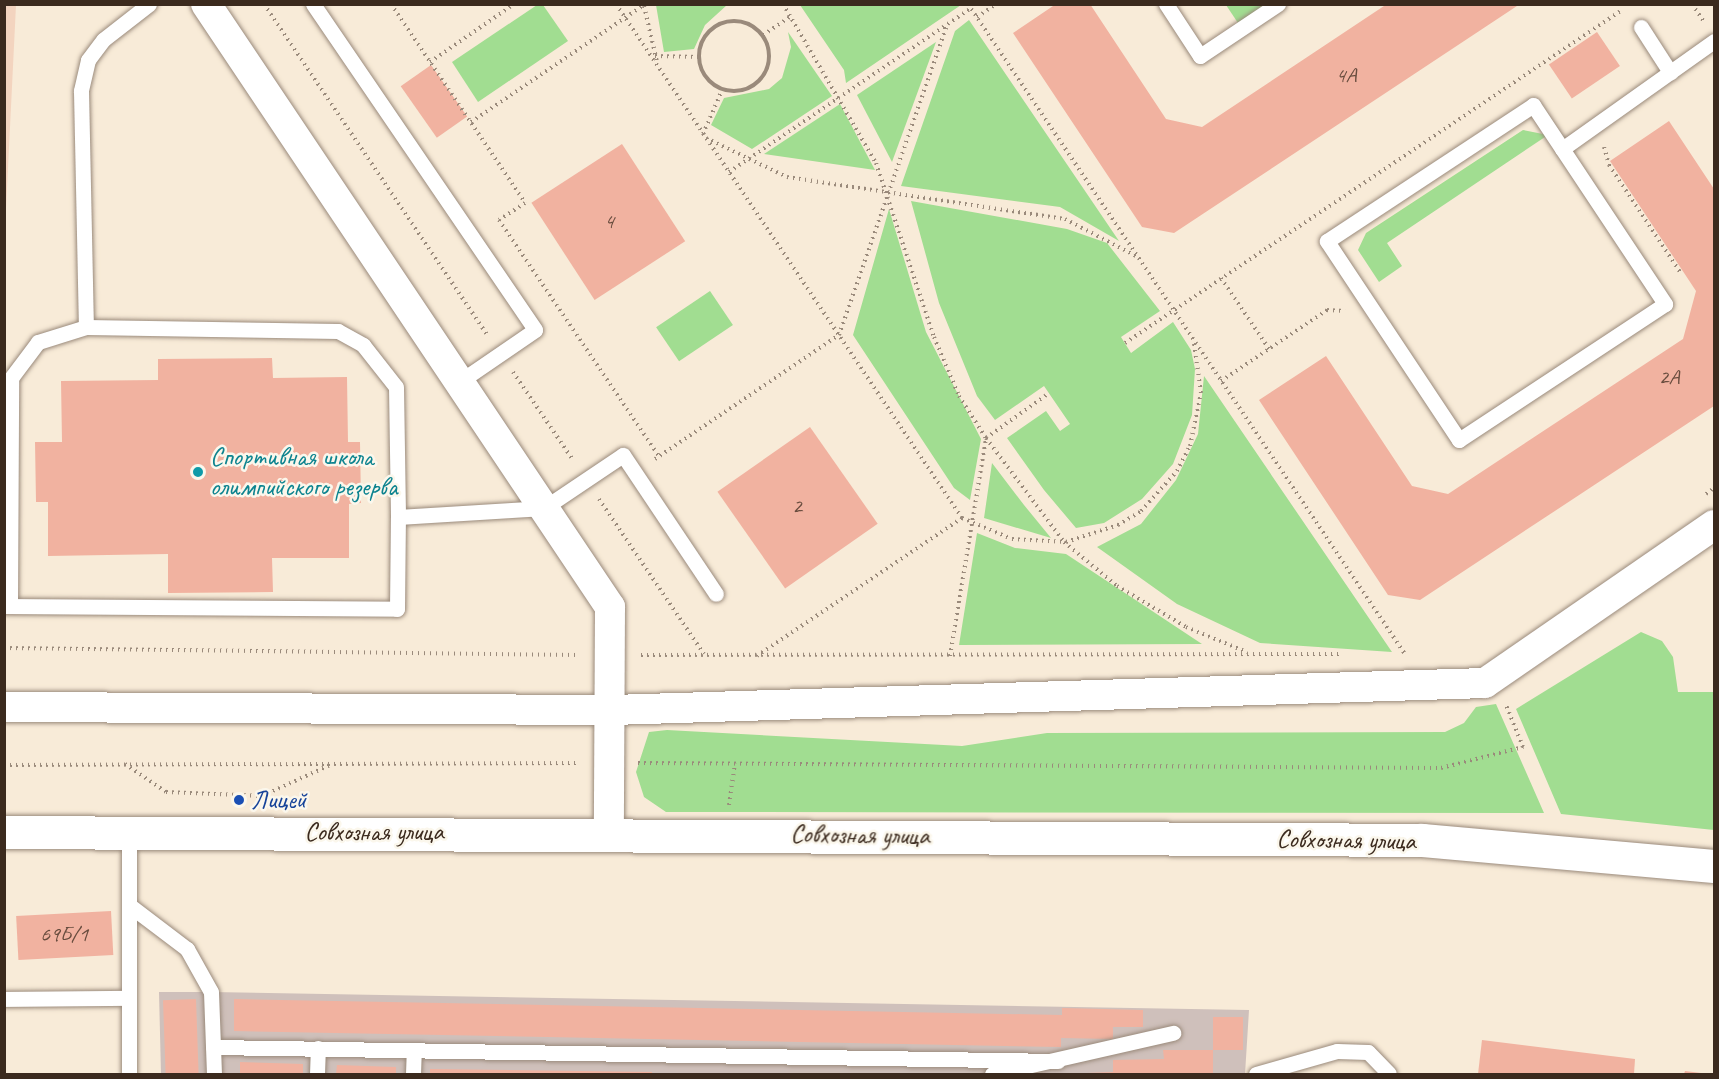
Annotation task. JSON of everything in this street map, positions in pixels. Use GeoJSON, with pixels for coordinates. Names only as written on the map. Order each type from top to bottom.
{"type":"FeatureCollection","features":[{"type":"Feature","properties":{"kind":"main road","name":"Совхозная улица"},"geometry":{"type":"LineString","coordinates":[[4,831],[609,833],[1422,840],[1714,866]]}},
{"type":"Feature","properties":{"kind":"street"},"geometry":{"type":"LineString","coordinates":[[206,4],[610,607],[612,710],[609,833]]}},
{"type":"Feature","properties":{"kind":"street"},"geometry":{"type":"LineString","coordinates":[[4,707],[612,710],[1401,690],[1485,683],[1714,525]]}},
{"type":"Feature","properties":{"kind":"lane"},"geometry":{"type":"LineString","coordinates":[[86,327],[81,91],[88,60],[103,40],[149,4]]}},
{"type":"Feature","properties":{"kind":"lane"},"geometry":{"type":"LineString","coordinates":[[313,4],[535,330],[459,382]]}},
{"type":"Feature","properties":{"kind":"lane"},"geometry":{"type":"LineString","coordinates":[[1166,4],[1200,56],[1278,4]]}},
{"type":"Feature","properties":{"kind":"lane"},"geometry":{"type":"LineString","coordinates":[[1641,27],[1670,72]]}},
{"type":"Feature","properties":{"kind":"lane"},"geometry":{"type":"LineString","coordinates":[[1562,148],[1714,41]]}},
{"type":"Feature","properties":{"kind":"lane"},"geometry":{"type":"LineString","coordinates":[[1533,105],[1562,148],[1665,304],[1459,440],[1327,241],[1533,105]]}},
{"type":"Feature","properties":{"kind":"lane"},"geometry":{"type":"LineString","coordinates":[[86,327],[338,331],[363,345],[396,387],[398,609],[7,606],[11,378],[38,342],[86,327]]}},
{"type":"Feature","properties":{"kind":"lane"},"geometry":{"type":"LineString","coordinates":[[398,517],[544,508],[623,455],[716,594]]}},
{"type":"Feature","properties":{"kind":"lane"},"geometry":{"type":"LineString","coordinates":[[129,832],[129,1074]]}},
{"type":"Feature","properties":{"kind":"lane"},"geometry":{"type":"LineString","coordinates":[[129,905],[187,949],[211,992],[214,1074]]}},
{"type":"Feature","properties":{"kind":"lane"},"geometry":{"type":"LineString","coordinates":[[4,999],[129,998]]}},
{"type":"Feature","properties":{"kind":"lane"},"geometry":{"type":"LineString","coordinates":[[992,1074],[1058,1061],[1173,1033]]}},
{"type":"Feature","properties":{"kind":"lane"},"geometry":{"type":"LineString","coordinates":[[213,1047],[1058,1061]]}},
{"type":"Feature","properties":{"kind":"lane"},"geometry":{"type":"LineString","coordinates":[[317,1074],[318,1048]]}},
{"type":"Feature","properties":{"kind":"lane"},"geometry":{"type":"LineString","coordinates":[[413,1074],[414,1050]]}},
{"type":"Feature","properties":{"kind":"lane"},"geometry":{"type":"LineString","coordinates":[[1256,1074],[1337,1051],[1368,1052],[1389,1074]]}},
{"type":"Feature","properties":{"kind":"path"},"geometry":{"type":"LineString","coordinates":[[264,4],[704,655]]}},
{"type":"Feature","properties":{"kind":"path"},"geometry":{"type":"LineString","coordinates":[[392,4],[525,202],[500,220],[659,456]]}},
{"type":"Feature","properties":{"kind":"path"},"geometry":{"type":"LineString","coordinates":[[430,62],[514,4]]}},
{"type":"Feature","properties":{"kind":"path"},"geometry":{"type":"LineString","coordinates":[[616,4],[962,518],[1012,539],[1064,542],[1126,520],[1177,471],[1199,411],[1193,339]]}},
{"type":"Feature","properties":{"kind":"path"},"geometry":{"type":"LineString","coordinates":[[783,4],[840,97],[889,192],[915,289],[959,396],[986,438],[1064,542],[1117,586],[1186,627],[1248,653]]}},
{"type":"Feature","properties":{"kind":"path"},"geometry":{"type":"LineString","coordinates":[[977,17],[996,4]]}},
{"type":"Feature","properties":{"kind":"path"},"geometry":{"type":"LineString","coordinates":[[1125,343],[1630,4]]}},
{"type":"Feature","properties":{"kind":"path"},"geometry":{"type":"LineString","coordinates":[[471,122],[644,5],[659,69]]}},
{"type":"Feature","properties":{"kind":"path"},"geometry":{"type":"LineString","coordinates":[[729,172],[970,6],[1406,654]]}},
{"type":"Feature","properties":{"kind":"path"},"geometry":{"type":"LineString","coordinates":[[763,35],[790,17]]}},
{"type":"Feature","properties":{"kind":"path"},"geometry":{"type":"LineString","coordinates":[[734,20],[763,35],[768,67],[758,82],[744,90],[723,88],[711,82],[700,57],[705,36],[717,25],[734,20]]}},
{"type":"Feature","properties":{"kind":"path"},"geometry":{"type":"LineString","coordinates":[[635,473],[839,335],[947,24]]}},
{"type":"Feature","properties":{"kind":"path"},"geometry":{"type":"LineString","coordinates":[[655,56],[700,57]]}},
{"type":"Feature","properties":{"kind":"path"},"geometry":{"type":"LineString","coordinates":[[704,136],[723,88]]}},
{"type":"Feature","properties":{"kind":"path"},"geometry":{"type":"LineString","coordinates":[[704,136],[746,160],[787,177],[1065,219],[1139,258]]}},
{"type":"Feature","properties":{"kind":"path"},"geometry":{"type":"LineString","coordinates":[[1605,138],[1609,165],[1680,272]]}},
{"type":"Feature","properties":{"kind":"path"},"geometry":{"type":"LineString","coordinates":[[1221,278],[1269,349]]}},
{"type":"Feature","properties":{"kind":"path"},"geometry":{"type":"LineString","coordinates":[[1221,381],[1327,310],[1353,316]]}},
{"type":"Feature","properties":{"kind":"path"},"geometry":{"type":"LineString","coordinates":[[950,656],[986,438],[1049,393]]}},
{"type":"Feature","properties":{"kind":"path"},"geometry":{"type":"LineString","coordinates":[[1695,502],[1714,488]]}},
{"type":"Feature","properties":{"kind":"path"},"geometry":{"type":"LineString","coordinates":[[756,657],[962,518]]}},
{"type":"Feature","properties":{"kind":"path"},"geometry":{"type":"LineString","coordinates":[[4,648],[756,657],[1349,654]]}},
{"type":"Feature","properties":{"kind":"path"},"geometry":{"type":"LineString","coordinates":[[1394,654],[1416,654]]}},
{"type":"Feature","properties":{"kind":"path"},"geometry":{"type":"LineString","coordinates":[[4,765],[610,763],[1441,768],[1522,747],[1495,676]]}},
{"type":"Feature","properties":{"kind":"path"},"geometry":{"type":"LineString","coordinates":[[125,764],[166,792],[262,796],[334,764]]}},
{"type":"Feature","properties":{"kind":"shaded area"},"geometry":{"type":"Polygon","coordinates":[[[4,5],[16,5],[5,229],[4,5]]]}},
{"type":"Feature","properties":{"kind":"shaded area"},"geometry":{"type":"Polygon","coordinates":[[[159,992],[1249,1010],[1245,1074],[161,1074],[159,992]]]}},
{"type":"Feature","properties":{"kind":"green space"},"geometry":{"type":"Polygon","coordinates":[[[656,4],[727,5],[705,25],[694,49],[664,52],[656,4]]]}},
{"type":"Feature","properties":{"kind":"green space"},"geometry":{"type":"Polygon","coordinates":[[[961,4],[846,83],[844,70],[800,5],[961,4]]]}},
{"type":"Feature","properties":{"kind":"green space"},"geometry":{"type":"Polygon","coordinates":[[[537,5],[543,5],[568,41],[478,102],[452,62],[537,5]]]}},
{"type":"Feature","properties":{"kind":"green space"},"geometry":{"type":"Polygon","coordinates":[[[1226,5],[1266,5],[1238,23],[1226,5]]]}},
{"type":"Feature","properties":{"kind":"green space"},"geometry":{"type":"Polygon","coordinates":[[[969,20],[1119,241],[1060,207],[901,186],[955,31],[969,20]]]}},
{"type":"Feature","properties":{"kind":"green space"},"geometry":{"type":"Polygon","coordinates":[[[788,32],[832,96],[752,149],[711,125],[724,98],[769,89],[782,78],[791,47],[788,32]]]}},
{"type":"Feature","properties":{"kind":"green space"},"geometry":{"type":"Polygon","coordinates":[[[936,42],[892,162],[857,95],[936,42]]]}},
{"type":"Feature","properties":{"kind":"green space"},"geometry":{"type":"Polygon","coordinates":[[[840,104],[875,170],[764,154],[840,104]]]}},
{"type":"Feature","properties":{"kind":"green space"},"geometry":{"type":"Polygon","coordinates":[[[1523,130],[1548,135],[1387,243],[1402,266],[1379,282],[1358,250],[1366,233],[1523,130]]]}},
{"type":"Feature","properties":{"kind":"green space"},"geometry":{"type":"Polygon","coordinates":[[[911,201],[1067,229],[1107,243],[1160,311],[1121,337],[1131,353],[1173,322],[1191,350],[1195,369],[1192,415],[1173,464],[1142,499],[1104,523],[1076,528],[1044,490],[1007,438],[1046,411],[1060,431],[1070,424],[1044,386],[995,420],[977,396],[939,303],[911,201]]]}},
{"type":"Feature","properties":{"kind":"green space"},"geometry":{"type":"Polygon","coordinates":[[[889,209],[926,332],[981,439],[970,500],[954,488],[853,335],[889,209]]]}},
{"type":"Feature","properties":{"kind":"green space"},"geometry":{"type":"Polygon","coordinates":[[[710,291],[733,325],[679,361],[656,327],[710,291]]]}},
{"type":"Feature","properties":{"kind":"green space"},"geometry":{"type":"Polygon","coordinates":[[[1204,376],[1392,652],[1260,643],[1177,604],[1097,547],[1141,524],[1176,480],[1198,434],[1204,376]]]}},
{"type":"Feature","properties":{"kind":"green space"},"geometry":{"type":"Polygon","coordinates":[[[992,463],[1024,505],[1051,538],[984,518],[992,463]]]}},
{"type":"Feature","properties":{"kind":"green space"},"geometry":{"type":"Polygon","coordinates":[[[977,533],[1015,548],[1066,554],[1202,644],[959,645],[977,533]]]}},
{"type":"Feature","properties":{"kind":"green space"},"geometry":{"type":"Polygon","coordinates":[[[1641,632],[1662,641],[1673,657],[1678,692],[1714,692],[1714,830],[1561,814],[1516,709],[1641,632]]]}},
{"type":"Feature","properties":{"kind":"green space"},"geometry":{"type":"Polygon","coordinates":[[[1496,704],[1544,813],[666,812],[644,797],[636,772],[649,732],[667,730],[962,746],[1047,733],[1445,732],[1464,723],[1476,707],[1496,704]]]}},
{"type":"Feature","properties":{"kind":"building"},"geometry":{"type":"Polygon","coordinates":[[[1056,4],[1090,4],[1166,119],[1202,127],[1387,4],[1520,4],[1174,233],[1142,227],[1013,33],[1056,4]]]}},
{"type":"Feature","properties":{"kind":"building"},"geometry":{"type":"Polygon","coordinates":[[[1597,32],[1620,66],[1572,98],[1549,64],[1597,32]]]}},
{"type":"Feature","properties":{"kind":"building"},"geometry":{"type":"Polygon","coordinates":[[[431,65],[467,117],[437,138],[401,86],[431,65]]]}},
{"type":"Feature","properties":{"kind":"building"},"geometry":{"type":"Polygon","coordinates":[[[1669,121],[1714,189],[1714,406],[1420,600],[1388,595],[1259,400],[1326,356],[1412,486],[1448,494],[1683,339],[1696,291],[1610,161],[1669,121]]]}},
{"type":"Feature","properties":{"kind":"building"},"geometry":{"type":"Polygon","coordinates":[[[622,144],[685,241],[595,300],[531,203],[622,144]]]}},
{"type":"Feature","properties":{"kind":"building","name":"Спортивная школа олимпийского резерва"},"geometry":{"type":"Polygon","coordinates":[[[272,358],[273,378],[347,377],[348,442],[360,442],[361,503],[349,504],[349,558],[272,558],[273,592],[168,593],[168,554],[48,556],[48,502],[36,502],[35,442],[62,442],[61,381],[158,380],[158,359],[272,358]]]}},
{"type":"Feature","properties":{"kind":"building"},"geometry":{"type":"Polygon","coordinates":[[[810,427],[878,524],[785,588],[717,492],[810,427]]]}},
{"type":"Feature","properties":{"kind":"building"},"geometry":{"type":"Polygon","coordinates":[[[111,911],[113,955],[18,960],[16,916],[111,911]]]}},
{"type":"Feature","properties":{"kind":"building"},"geometry":{"type":"Polygon","coordinates":[[[196,999],[199,1074],[166,1074],[163,1000],[196,999]]]}},
{"type":"Feature","properties":{"kind":"building"},"geometry":{"type":"Polygon","coordinates":[[[234,999],[1062,1015],[1062,1008],[1143,1010],[1143,1027],[1113,1027],[1113,1039],[1061,1038],[1061,1047],[234,1031],[234,999]]]}},
{"type":"Feature","properties":{"kind":"building"},"geometry":{"type":"Polygon","coordinates":[[[1213,1017],[1243,1017],[1243,1050],[1213,1050],[1213,1017]]]}},
{"type":"Feature","properties":{"kind":"building"},"geometry":{"type":"Polygon","coordinates":[[[1482,1040],[1635,1059],[1634,1074],[1478,1074],[1482,1040]]]}},
{"type":"Feature","properties":{"kind":"building"},"geometry":{"type":"Polygon","coordinates":[[[1163,1050],[1213,1050],[1213,1074],[1060,1074],[1113,1072],[1113,1060],[1164,1059],[1163,1050]]]}},
{"type":"Feature","properties":{"kind":"building"},"geometry":{"type":"Polygon","coordinates":[[[240,1062],[303,1064],[303,1074],[240,1074],[240,1062]]]}},
{"type":"Feature","properties":{"kind":"building"},"geometry":{"type":"Polygon","coordinates":[[[337,1065],[396,1067],[396,1074],[336,1074],[337,1065]]]}},
{"type":"Feature","properties":{"kind":"building"},"geometry":{"type":"Polygon","coordinates":[[[430,1069],[652,1072],[652,1074],[430,1074],[430,1069]]]}},
{"type":"Feature","properties":{"kind":"building"},"geometry":{"type":"Polygon","coordinates":[[[1685,1071],[1701,1073],[1701,1074],[1684,1074],[1685,1071]]]}},
{"type":"Feature","properties":{"kind":"place","name":"Спортивная школа олимпийского резерва"},"geometry":{"type":"Point","coordinates":[198,472]}},
{"type":"Feature","properties":{"kind":"place","name":"Лицей"},"geometry":{"type":"Point","coordinates":[239,800]}}]}
